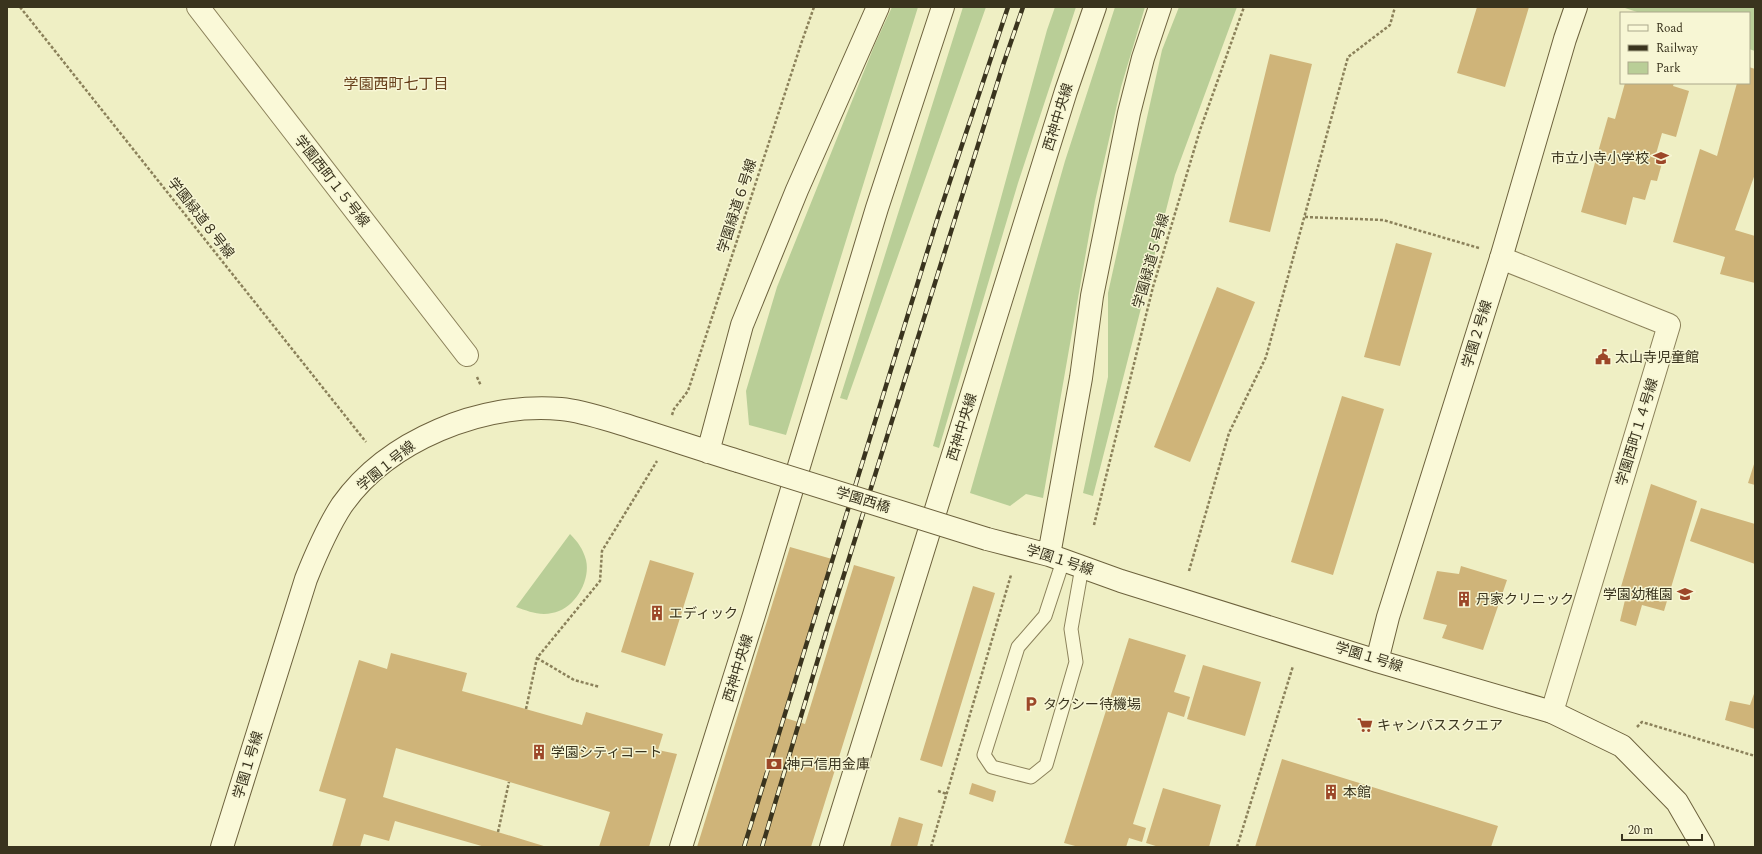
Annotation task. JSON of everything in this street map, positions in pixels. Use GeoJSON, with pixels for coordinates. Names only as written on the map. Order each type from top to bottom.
{"type":"FeatureCollection","features":[{"type":"Feature","properties":{"kind":"street","name":"学園西町１５号線"},"geometry":{"type":"LineString","coordinates":[[198,7],[467,355]]}},
{"type":"Feature","properties":{"kind":"street"},"geometry":{"type":"LineString","coordinates":[[708,452],[742,325],[796,190],[878,7]]}},
{"type":"Feature","properties":{"kind":"street","name":"西神中央線"},"geometry":{"type":"LineString","coordinates":[[681,847],[754,615],[877,208],[943,7]]}},
{"type":"Feature","properties":{"kind":"street","name":"西神中央線"},"geometry":{"type":"LineString","coordinates":[[831,847],[1066,91],[1095,7]]}},
{"type":"Feature","properties":{"kind":"street"},"geometry":{"type":"LineString","coordinates":[[1065,561],[1081,378],[1092,296],[1126,128],[1143,58],[1160,7]]}},
{"type":"Feature","properties":{"kind":"street","name":"学園２号線"},"geometry":{"type":"LineString","coordinates":[[1377,660],[1388,617],[1501,258],[1565,39],[1576,7]]}},
{"type":"Feature","properties":{"kind":"street","name":"学園西町１４号線"},"geometry":{"type":"LineString","coordinates":[[1501,258],[1669,326],[1552,712]]}},
{"type":"Feature","properties":{"kind":"street","name":"学園１号線"},"geometry":{"type":"LineString","coordinates":[[222,847],[306,579],[322,540],[342,505],[360,485],[383,464],[423,436],[471,418],[508,410],[560,409],[593,416],[738,461]]}},
{"type":"Feature","properties":{"kind":"street","name":"学園西橋"},"geometry":{"type":"LineString","coordinates":[[738,461],[987,539]]}},
{"type":"Feature","properties":{"kind":"street","name":"学園１号線"},"geometry":{"type":"LineString","coordinates":[[987,539],[1065,561],[1121,581],[1552,712],[1622,746],[1677,802],[1703,847]]}},
{"type":"Feature","properties":{"kind":"lane"},"geometry":{"type":"LineString","coordinates":[[1065,561],[1071,628],[1076,662],[1046,765],[1031,777],[992,767],[984,755],[1018,647],[1045,616],[1065,561]]}},
{"type":"Feature","properties":{"kind":"path","name":"学園緑道８号線"},"geometry":{"type":"LineString","coordinates":[[20,7],[366,442]]}},
{"type":"Feature","properties":{"kind":"path","name":"学園緑道６号線"},"geometry":{"type":"LineString","coordinates":[[674,409],[688,391],[798,51],[814,7]]}},
{"type":"Feature","properties":{"kind":"path","name":"学園緑道５号線"},"geometry":{"type":"LineString","coordinates":[[1094,525],[1153,287],[1200,130],[1244,7]]}},
{"type":"Feature","properties":{"kind":"path"},"geometry":{"type":"LineString","coordinates":[[1189,571],[1229,434],[1266,357],[1348,57],[1390,25],[1395,7]]}},
{"type":"Feature","properties":{"kind":"path"},"geometry":{"type":"LineString","coordinates":[[1305,217],[1383,220],[1481,248]]}},
{"type":"Feature","properties":{"kind":"path"},"geometry":{"type":"LineString","coordinates":[[526,709],[537,658],[600,581],[602,552],[656,465]]}},
{"type":"Feature","properties":{"kind":"path"},"geometry":{"type":"LineString","coordinates":[[931,847],[1011,575]]}},
{"type":"Feature","properties":{"kind":"path"},"geometry":{"type":"LineString","coordinates":[[537,658],[574,680],[600,687]]}},
{"type":"Feature","properties":{"kind":"path"},"geometry":{"type":"LineString","coordinates":[[1237,847],[1293,666]]}},
{"type":"Feature","properties":{"kind":"path"},"geometry":{"type":"LineString","coordinates":[[1622,746],[1642,722],[1755,756]]}},
{"type":"Feature","properties":{"kind":"path"},"geometry":{"type":"LineString","coordinates":[[498,832],[509,782]]}},
{"type":"Feature","properties":{"kind":"path"},"geometry":{"type":"LineString","coordinates":[[938,791],[947,794]]}},
{"type":"Feature","properties":{"kind":"green space"},"geometry":{"type":"Polygon","coordinates":[[[892,7],[918,7],[786,435],[749,425],[746,391],[777,287],[875,44],[892,7]]]}},
{"type":"Feature","properties":{"kind":"green space"},"geometry":{"type":"Polygon","coordinates":[[[963,7],[986,7],[847,400],[840,398],[963,7]]]}},
{"type":"Feature","properties":{"kind":"green space"},"geometry":{"type":"Polygon","coordinates":[[[1055,7],[1076,7],[1018,183],[939,448],[933,446],[1047,30],[1055,7]]]}},
{"type":"Feature","properties":{"kind":"green space"},"geometry":{"type":"Polygon","coordinates":[[[1115,7],[1145,7],[1121,87],[1095,201],[1043,498],[1026,494],[1010,506],[970,493],[1065,161],[1115,7]]]}},
{"type":"Feature","properties":{"kind":"green space"},"geometry":{"type":"Polygon","coordinates":[[[1179,7],[1237,7],[1175,175],[1093,496],[1083,493],[1108,377],[1108,293],[1162,50],[1179,7]]]}},
{"type":"Feature","properties":{"kind":"green space"},"geometry":{"type":"Polygon","coordinates":[[[1622,7],[1755,7],[1755,51],[1750,49],[1750,12],[1637,12],[1622,7]]]}},
{"type":"Feature","properties":{"kind":"green space"},"geometry":{"type":"Polygon","coordinates":[[[570,534],[583,552],[587,568],[583,585],[574,600],[560,611],[547,614],[516,607],[570,534]]]}},
{"type":"Feature","properties":{"kind":"building"},"geometry":{"type":"Polygon","coordinates":[[[1477,7],[1529,7],[1505,87],[1457,73],[1477,7]]]}},
{"type":"Feature","properties":{"kind":"building"},"geometry":{"type":"Polygon","coordinates":[[[1270,54],[1312,64],[1270,232],[1229,222],[1270,54]]]}},
{"type":"Feature","properties":{"kind":"building"},"geometry":{"type":"Polygon","coordinates":[[[1750,67],[1755,69],[1755,174],[1735,230],[1755,236],[1755,283],[1720,274],[1725,257],[1673,242],[1700,149],[1717,156],[1737,84],[1750,84],[1750,67]]]}},
{"type":"Feature","properties":{"kind":"building"},"geometry":{"type":"Polygon","coordinates":[[[1625,84],[1674,84],[1673,86],[1689,91],[1676,137],[1662,133],[1656,154],[1664,156],[1657,181],[1651,180],[1645,200],[1633,197],[1626,225],[1581,212],[1608,117],[1615,119],[1625,84]]]}},
{"type":"Feature","properties":{"kind":"building"},"geometry":{"type":"Polygon","coordinates":[[[1396,243],[1432,253],[1400,366],[1364,357],[1396,243]]]}},
{"type":"Feature","properties":{"kind":"building"},"geometry":{"type":"Polygon","coordinates":[[[1217,287],[1255,302],[1190,462],[1154,447],[1217,287]]]}},
{"type":"Feature","properties":{"kind":"building"},"geometry":{"type":"Polygon","coordinates":[[[1342,396],[1384,409],[1333,575],[1291,562],[1342,396]]]}},
{"type":"Feature","properties":{"kind":"building"},"geometry":{"type":"Polygon","coordinates":[[[1755,461],[1755,485],[1748,483],[1755,461]]]}},
{"type":"Feature","properties":{"kind":"building"},"geometry":{"type":"Polygon","coordinates":[[[1651,484],[1697,501],[1664,611],[1642,605],[1636,626],[1620,621],[1625,600],[1618,597],[1651,484]]]}},
{"type":"Feature","properties":{"kind":"building"},"geometry":{"type":"Polygon","coordinates":[[[1701,508],[1755,524],[1755,564],[1690,541],[1701,508]]]}},
{"type":"Feature","properties":{"kind":"building"},"geometry":{"type":"Polygon","coordinates":[[[790,547],[832,559],[782,717],[805,724],[854,565],[895,577],[811,847],[697,847],[790,547]]]}},
{"type":"Feature","properties":{"kind":"building","name":"エディック"},"geometry":{"type":"Polygon","coordinates":[[[650,560],[694,573],[665,666],[621,652],[650,560]]]}},
{"type":"Feature","properties":{"kind":"building","name":"丹家クリニック"},"geometry":{"type":"Polygon","coordinates":[[[1461,566],[1507,580],[1483,650],[1442,638],[1447,625],[1423,619],[1437,571],[1459,574],[1461,566]]]}},
{"type":"Feature","properties":{"kind":"building"},"geometry":{"type":"Polygon","coordinates":[[[973,586],[995,593],[942,767],[920,760],[973,586]]]}},
{"type":"Feature","properties":{"kind":"building"},"geometry":{"type":"Polygon","coordinates":[[[1129,638],[1186,655],[1174,692],[1190,697],[1184,717],[1168,712],[1133,824],[1146,828],[1142,842],[1129,838],[1126,847],[1079,847],[1064,843],[1129,638]]]}},
{"type":"Feature","properties":{"kind":"building","name":"学園シティコート"},"geometry":{"type":"Polygon","coordinates":[[[391,653],[467,673],[462,691],[582,725],[586,712],[663,734],[658,750],[677,754],[649,847],[599,847],[610,812],[396,748],[383,797],[547,847],[485,847],[395,821],[389,841],[364,834],[360,847],[332,847],[346,799],[319,791],[359,660],[387,669],[391,653]]]}},
{"type":"Feature","properties":{"kind":"building"},"geometry":{"type":"Polygon","coordinates":[[[1203,665],[1261,682],[1245,736],[1187,719],[1203,665]]]}},
{"type":"Feature","properties":{"kind":"building"},"geometry":{"type":"Polygon","coordinates":[[[1755,691],[1755,729],[1725,720],[1730,701],[1750,705],[1755,691]]]}},
{"type":"Feature","properties":{"kind":"building","name":"本館"},"geometry":{"type":"Polygon","coordinates":[[[1282,759],[1498,826],[1491,847],[1255,847],[1282,759]]]}},
{"type":"Feature","properties":{"kind":"building"},"geometry":{"type":"Polygon","coordinates":[[[972,783],[996,791],[993,802],[969,794],[972,783]]]}},
{"type":"Feature","properties":{"kind":"building"},"geometry":{"type":"Polygon","coordinates":[[[1163,788],[1221,805],[1209,847],[1159,847],[1146,843],[1163,788]]]}},
{"type":"Feature","properties":{"kind":"building"},"geometry":{"type":"Polygon","coordinates":[[[899,817],[923,824],[917,847],[890,847],[899,817]]]}},
{"type":"Feature","properties":{"kind":"railway"},"geometry":{"type":"LineString","coordinates":[[744,847],[938,217],[1008,7]]}},
{"type":"Feature","properties":{"kind":"railway"},"geometry":{"type":"LineString","coordinates":[[762,847],[827,629],[1003,65],[1023,7]]}},
{"type":"Feature","properties":{"kind":"place","name":"市立小寺小学校"},"geometry":{"type":"Point","coordinates":[1661,158]}},
{"type":"Feature","properties":{"kind":"place","name":"太山寺児童館"},"geometry":{"type":"Point","coordinates":[1603,357]}},
{"type":"Feature","properties":{"kind":"place","name":"学園幼稚園"},"geometry":{"type":"Point","coordinates":[1685,594]}},
{"type":"Feature","properties":{"kind":"place","name":"丹家クリニック"},"geometry":{"type":"Point","coordinates":[1464,599]}},
{"type":"Feature","properties":{"kind":"place","name":"エディック"},"geometry":{"type":"Point","coordinates":[657,613]}},
{"type":"Feature","properties":{"kind":"place","name":"タクシー待機場"},"geometry":{"type":"Point","coordinates":[1031,704]}},
{"type":"Feature","properties":{"kind":"place","name":"キャンパススクエア"},"geometry":{"type":"Point","coordinates":[1365,725]}},
{"type":"Feature","properties":{"kind":"place","name":"学園シティコート"},"geometry":{"type":"Point","coordinates":[539,752]}},
{"type":"Feature","properties":{"kind":"place","name":"神戸信用金庫"},"geometry":{"type":"Point","coordinates":[774,764]}},
{"type":"Feature","properties":{"kind":"place","name":"本館"},"geometry":{"type":"Point","coordinates":[1331,792]}},
{"type":"Feature","properties":{"kind":"district","name":"学園西町七丁目"},"geometry":{"type":"Point","coordinates":[396,84]}}]}
